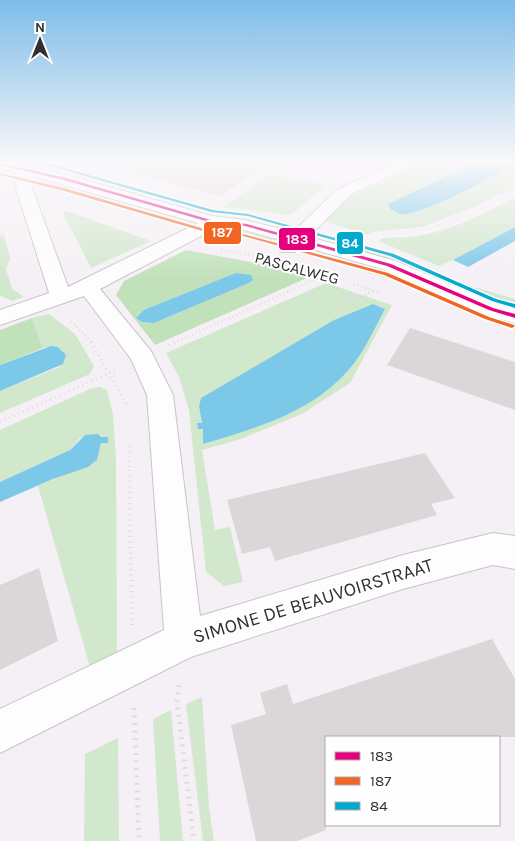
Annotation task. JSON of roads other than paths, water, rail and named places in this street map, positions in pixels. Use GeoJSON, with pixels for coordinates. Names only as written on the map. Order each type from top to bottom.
{"type":"FeatureCollection","features":[{"type":"Feature","properties":{"kind":"street"},"geometry":{"type":"LineString","coordinates":[[30,200],[75,292]]}},
{"type":"Feature","properties":{"kind":"street","name":"PASCALWEG"},"geometry":{"type":"LineString","coordinates":[[112,200],[205,225],[231,239],[292,244],[430,295],[515,316]]}},
{"type":"Feature","properties":{"kind":"street"},"geometry":{"type":"LineString","coordinates":[[292,244],[336,200]]}},
{"type":"Feature","properties":{"kind":"street"},"geometry":{"type":"LineString","coordinates":[[0,318],[75,292],[205,225]]}},
{"type":"Feature","properties":{"kind":"street","name":"SIMONE DE BEAUVOIRSTRAAT"},"geometry":{"type":"LineString","coordinates":[[75,292],[142,357],[160,395],[184,640],[412,570],[493,549],[510,550],[515,553]]}},
{"type":"Feature","properties":{"kind":"street"},"geometry":{"type":"LineString","coordinates":[[0,732],[184,640]]}},
{"type":"Feature","properties":{"kind":"water"},"geometry":{"type":"Polygon","coordinates":[[[396,200],[444,200],[424,209],[400,214],[390,209],[388,204],[396,200]]]}},
{"type":"Feature","properties":{"kind":"water"},"geometry":{"type":"Polygon","coordinates":[[[515,227],[515,241],[468,267],[453,260],[515,227]]]}},
{"type":"Feature","properties":{"kind":"water"},"geometry":{"type":"Polygon","coordinates":[[[236,273],[251,275],[253,280],[154,323],[142,322],[136,318],[144,310],[236,273]]]}},
{"type":"Feature","properties":{"kind":"water"},"geometry":{"type":"Polygon","coordinates":[[[373,304],[385,309],[361,353],[349,370],[327,390],[295,411],[277,419],[203,444],[203,429],[198,429],[197,423],[202,423],[199,406],[201,398],[334,320],[373,304]]]}},
{"type":"Feature","properties":{"kind":"water"},"geometry":{"type":"Polygon","coordinates":[[[51,346],[58,347],[66,355],[63,364],[0,391],[0,365],[51,346]]]}},
{"type":"Feature","properties":{"kind":"water"},"geometry":{"type":"Polygon","coordinates":[[[98,434],[101,437],[108,437],[108,443],[101,443],[97,460],[88,467],[53,479],[0,502],[0,482],[70,450],[85,435],[98,434]]]}}]}
